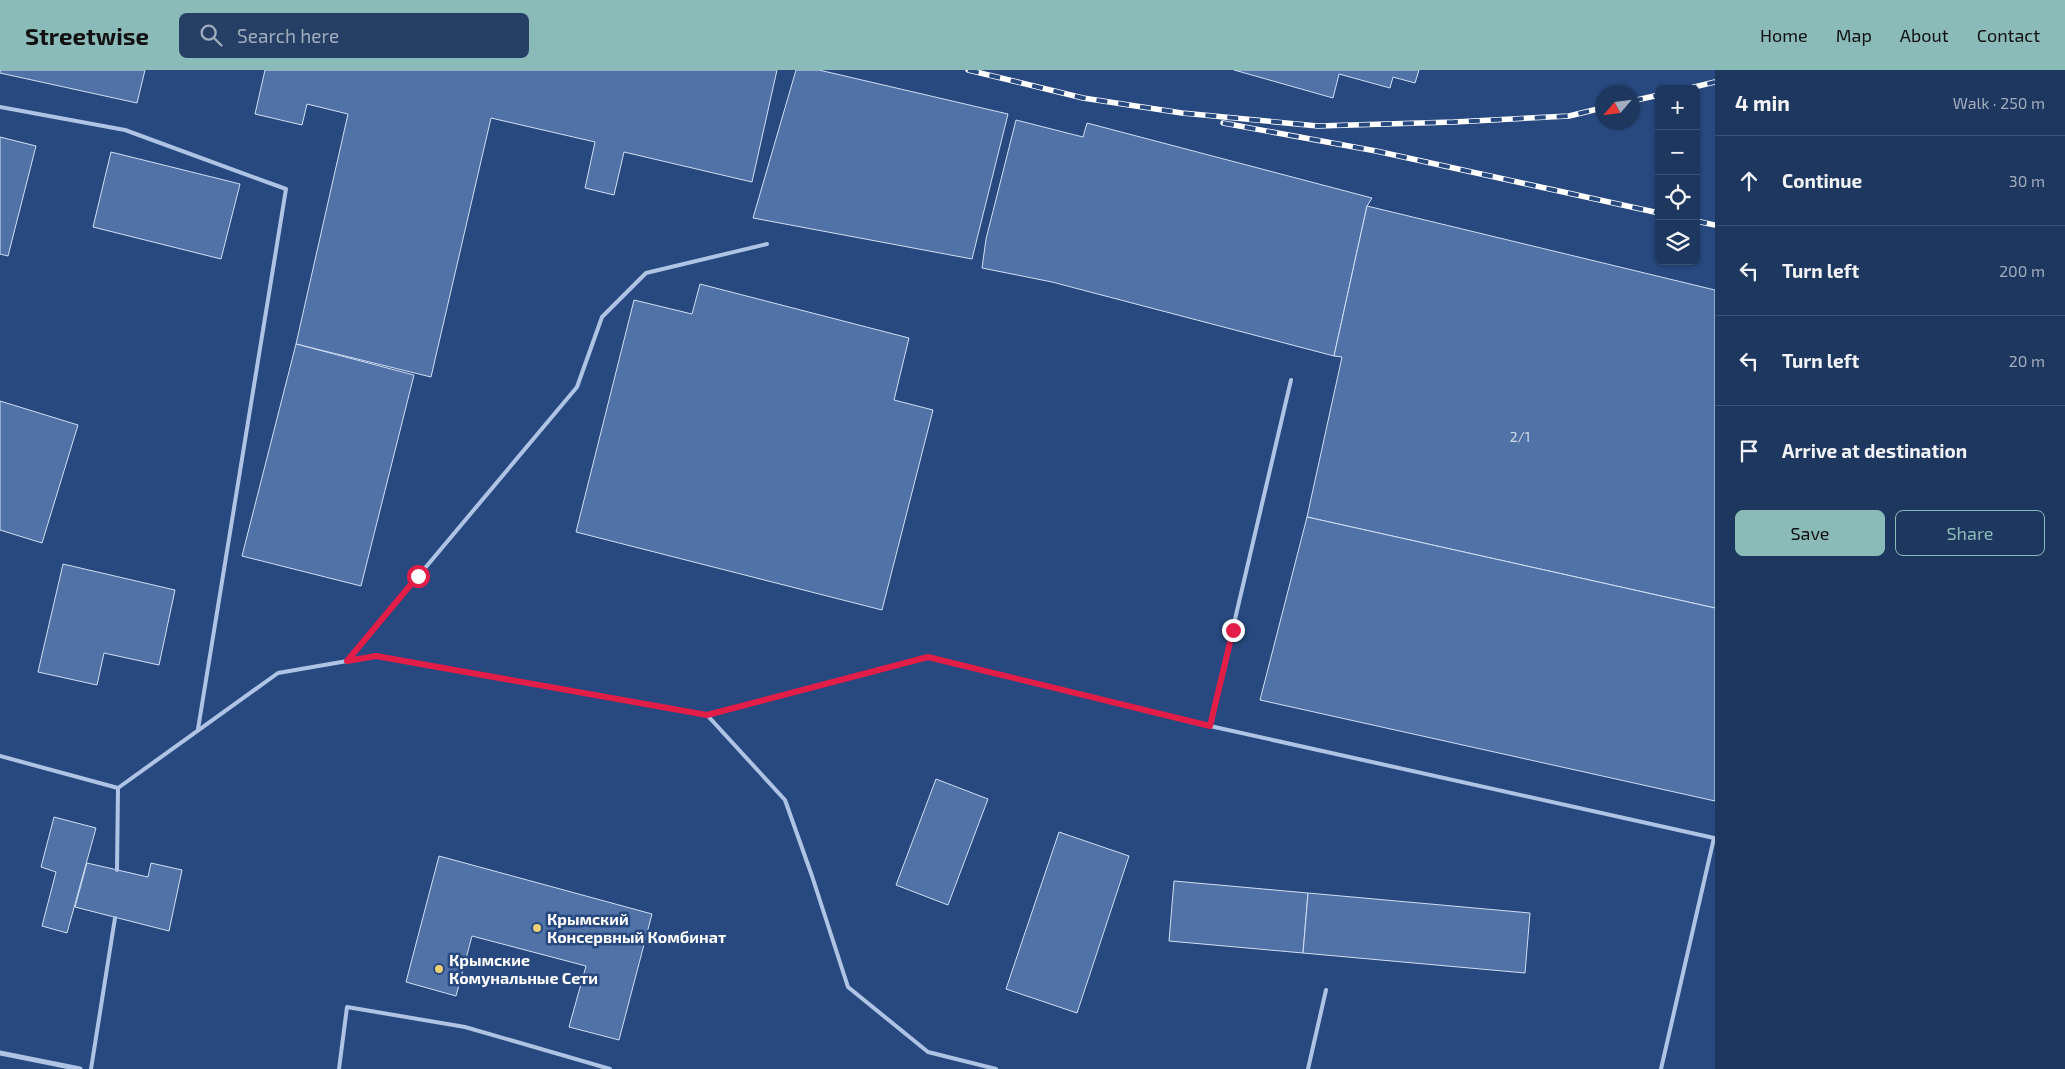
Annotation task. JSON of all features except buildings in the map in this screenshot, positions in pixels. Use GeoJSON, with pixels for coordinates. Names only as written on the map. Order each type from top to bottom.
{"type":"FeatureCollection","features":[{"type":"Feature","properties":{"kind":"street"},"geometry":{"type":"LineString","coordinates":[[0,1053],[80,1069]]}},
{"type":"Feature","properties":{"kind":"lane"},"geometry":{"type":"LineString","coordinates":[[0,107],[125,130],[286,189],[198,729]]}},
{"type":"Feature","properties":{"kind":"lane"},"geometry":{"type":"LineString","coordinates":[[347,661],[577,388],[602,317],[646,273],[767,244]]}},
{"type":"Feature","properties":{"kind":"lane"},"geometry":{"type":"LineString","coordinates":[[1210,726],[1291,380]]}},
{"type":"Feature","properties":{"kind":"lane"},"geometry":{"type":"LineString","coordinates":[[118,788],[198,729],[278,674],[376,656],[707,715],[928,657],[1210,726],[1714,838],[1661,1069]]}},
{"type":"Feature","properties":{"kind":"lane"},"geometry":{"type":"LineString","coordinates":[[707,715],[785,800],[848,988],[928,1052],[996,1069]]}},
{"type":"Feature","properties":{"kind":"lane"},"geometry":{"type":"LineString","coordinates":[[0,756],[118,788]]}},
{"type":"Feature","properties":{"kind":"lane"},"geometry":{"type":"LineString","coordinates":[[117,870],[118,788]]}},
{"type":"Feature","properties":{"kind":"lane"},"geometry":{"type":"LineString","coordinates":[[90,1069],[115,918]]}},
{"type":"Feature","properties":{"kind":"lane"},"geometry":{"type":"LineString","coordinates":[[1308,1069],[1326,990]]}},
{"type":"Feature","properties":{"kind":"lane"},"geometry":{"type":"LineString","coordinates":[[339,1069],[347,1007],[465,1027],[610,1069]]}},
{"type":"Feature","properties":{"kind":"railway"},"geometry":{"type":"LineString","coordinates":[[968,70],[1083,98],[1182,113],[1318,126],[1569,116],[1595,110]]}},
{"type":"Feature","properties":{"kind":"railway"},"geometry":{"type":"LineString","coordinates":[[1700,86],[1715,82]]}},
{"type":"Feature","properties":{"kind":"railway"},"geometry":{"type":"LineString","coordinates":[[1640,99],[1655,96]]}},
{"type":"Feature","properties":{"kind":"railway"},"geometry":{"type":"LineString","coordinates":[[1223,123],[1376,151],[1655,212]]}},
{"type":"Feature","properties":{"kind":"railway"},"geometry":{"type":"LineString","coordinates":[[1700,222],[1715,225]]}},
{"type":"Feature","properties":{"kind":"place","name":"Крымский Консервный Комбинат"},"geometry":{"type":"Point","coordinates":[537,928]}},
{"type":"Feature","properties":{"kind":"place","name":"Крымские Комунальные Сети"},"geometry":{"type":"Point","coordinates":[439,969]}},
{"type":"Feature","properties":{"kind":"route"},"geometry":{"type":"LineString","coordinates":[[418,576],[347,661],[376,656],[707,715],[928,657],[1210,726],[1233,630]]}}]}
